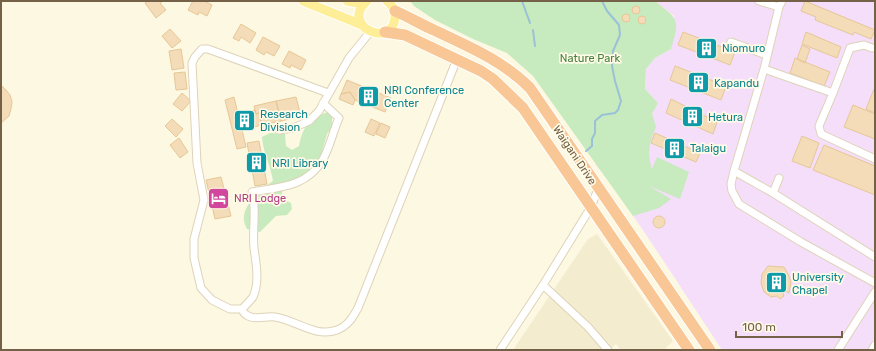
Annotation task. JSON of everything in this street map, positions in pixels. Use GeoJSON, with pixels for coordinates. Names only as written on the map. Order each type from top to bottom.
{"type":"FeatureCollection","features":[{"type":"Feature","properties":{"kind":"highway","name":"Waigani Drive"},"geometry":{"type":"LineString","coordinates":[[391,4],[421,24],[491,58],[511,71],[530,88],[710,350]]}},
{"type":"Feature","properties":{"kind":"highway","name":"Waigani Drive"},"geometry":{"type":"LineString","coordinates":[[385,32],[405,35],[457,58],[481,71],[493,79],[523,108],[689,350]]}},
{"type":"Feature","properties":{"kind":"main road"},"geometry":{"type":"LineString","coordinates":[[303,1],[362,25],[370,32],[380,33],[385,32],[394,23],[395,17],[391,4]]}},
{"type":"Feature","properties":{"kind":"main road"},"geometry":{"type":"LineString","coordinates":[[347,1],[365,3],[359,14],[362,25]]}},
{"type":"Feature","properties":{"kind":"street"},"geometry":{"type":"LineString","coordinates":[[759,1],[781,4],[764,69],[734,171],[732,191],[739,204],[801,242],[875,283]]}},
{"type":"Feature","properties":{"kind":"street"},"geometry":{"type":"LineString","coordinates":[[279,130],[293,128],[309,121],[319,111],[349,58],[370,32]]}},
{"type":"Feature","properties":{"kind":"street"},"geometry":{"type":"LineString","coordinates":[[731,42],[767,55]]}},
{"type":"Feature","properties":{"kind":"street"},"geometry":{"type":"LineString","coordinates":[[872,48],[864,45],[850,48],[819,126],[821,134],[875,158]]}},
{"type":"Feature","properties":{"kind":"street"},"geometry":{"type":"LineString","coordinates":[[323,102],[339,118],[323,160],[307,178],[298,182],[252,192],[255,216],[254,248],[257,278],[253,297],[242,309],[230,309],[212,300],[201,288],[194,258],[194,239],[204,200],[197,163],[192,62],[194,57],[202,49],[208,49],[328,93]]}},
{"type":"Feature","properties":{"kind":"street"},"geometry":{"type":"LineString","coordinates":[[242,309],[248,316],[263,318],[274,317],[303,327],[326,332],[337,330],[351,320],[358,308],[457,58]]}},
{"type":"Feature","properties":{"kind":"street"},"geometry":{"type":"LineString","coordinates":[[764,69],[832,92]]}},
{"type":"Feature","properties":{"kind":"street"},"geometry":{"type":"LineString","coordinates":[[734,171],[773,193],[875,257]]}},
{"type":"Feature","properties":{"kind":"street"},"geometry":{"type":"LineString","coordinates":[[773,193],[779,178]]}},
{"type":"Feature","properties":{"kind":"street"},"geometry":{"type":"LineString","coordinates":[[500,350],[543,285],[591,207],[598,189]]}},
{"type":"Feature","properties":{"kind":"street"},"geometry":{"type":"LineString","coordinates":[[543,285],[588,327],[608,350]]}},
{"type":"Feature","properties":{"kind":"street"},"geometry":{"type":"LineString","coordinates":[[838,350],[875,292]]}},
{"type":"Feature","properties":{"kind":"street"},"geometry":{"type":"LineString","coordinates":[[872,350],[875,345]]}},
{"type":"Feature","properties":{"kind":"shaded area"},"geometry":{"type":"Polygon","coordinates":[[[655,1],[875,1],[875,350],[722,350],[609,180],[595,164],[605,162],[640,136],[658,103],[645,89],[646,69],[655,58],[671,49],[674,16],[655,1]]]}},
{"type":"Feature","properties":{"kind":"shaded area"},"geometry":{"type":"Polygon","coordinates":[[[597,234],[673,341],[664,350],[621,350],[616,344],[609,350],[513,350],[588,239],[597,234]]]}},
{"type":"Feature","properties":{"kind":"green space","name":"Nature Park"},"geometry":{"type":"Polygon","coordinates":[[[410,1],[655,1],[673,17],[676,32],[671,49],[655,58],[646,69],[645,89],[658,103],[652,114],[656,127],[650,143],[649,153],[652,169],[657,157],[689,172],[680,199],[649,186],[671,199],[659,208],[633,216],[533,76],[507,53],[473,39],[435,20],[414,6],[410,1]]]}},
{"type":"Feature","properties":{"kind":"green space"},"geometry":{"type":"Polygon","coordinates":[[[328,112],[332,117],[332,127],[327,134],[321,155],[307,181],[290,181],[282,192],[281,198],[291,203],[292,209],[287,215],[276,216],[260,232],[247,229],[244,214],[249,203],[258,192],[273,181],[262,137],[270,133],[285,134],[286,146],[292,150],[299,146],[302,134],[308,124],[328,112]]]}},
{"type":"Feature","properties":{"kind":"building"},"geometry":{"type":"Polygon","coordinates":[[[148,1],[163,1],[160,3],[166,10],[156,18],[145,3],[148,1]]]}},
{"type":"Feature","properties":{"kind":"building"},"geometry":{"type":"Polygon","coordinates":[[[193,1],[204,1],[212,5],[207,16],[199,12],[198,15],[188,10],[193,1]]]}},
{"type":"Feature","properties":{"kind":"building"},"geometry":{"type":"Polygon","coordinates":[[[805,1],[875,30],[871,39],[854,32],[853,35],[815,20],[816,17],[801,11],[805,1]]]}},
{"type":"Feature","properties":{"kind":"building"},"geometry":{"type":"Polygon","coordinates":[[[634,6],[638,6],[640,10],[638,14],[634,14],[632,12],[632,8],[634,6]]]}},
{"type":"Feature","properties":{"kind":"building"},"geometry":{"type":"Polygon","coordinates":[[[624,14],[628,14],[630,18],[628,22],[624,22],[622,20],[622,16],[624,14]]]}},
{"type":"Feature","properties":{"kind":"building"},"geometry":{"type":"Polygon","coordinates":[[[642,16],[645,17],[645,23],[642,24],[639,23],[638,20],[639,17],[642,16]]]}},
{"type":"Feature","properties":{"kind":"building"},"geometry":{"type":"Polygon","coordinates":[[[241,24],[256,33],[250,43],[241,37],[239,41],[233,38],[241,24]]]}},
{"type":"Feature","properties":{"kind":"building"},"geometry":{"type":"Polygon","coordinates":[[[170,29],[181,41],[172,48],[162,36],[170,29]]]}},
{"type":"Feature","properties":{"kind":"building","name":"Niomuro"},"geometry":{"type":"Polygon","coordinates":[[[683,32],[735,52],[730,65],[678,45],[683,32]]]}},
{"type":"Feature","properties":{"kind":"building"},"geometry":{"type":"Polygon","coordinates":[[[806,32],[841,47],[837,58],[802,44],[806,32]]]}},
{"type":"Feature","properties":{"kind":"building"},"geometry":{"type":"Polygon","coordinates":[[[263,37],[280,46],[274,56],[266,52],[264,55],[256,50],[263,37]]]}},
{"type":"Feature","properties":{"kind":"building"},"geometry":{"type":"Polygon","coordinates":[[[802,45],[810,49],[805,63],[797,59],[802,45]]]}},
{"type":"Feature","properties":{"kind":"building"},"geometry":{"type":"Polygon","coordinates":[[[181,49],[184,68],[172,70],[169,51],[181,49]]]}},
{"type":"Feature","properties":{"kind":"building"},"geometry":{"type":"Polygon","coordinates":[[[289,51],[306,60],[301,70],[291,65],[290,68],[282,64],[289,51]]]}},
{"type":"Feature","properties":{"kind":"building"},"geometry":{"type":"Polygon","coordinates":[[[795,58],[830,72],[824,86],[790,73],[795,58]]]}},
{"type":"Feature","properties":{"kind":"building","name":"Kapandu"},"geometry":{"type":"Polygon","coordinates":[[[675,66],[726,86],[721,100],[670,80],[675,66]]]}},
{"type":"Feature","properties":{"kind":"building"},"geometry":{"type":"Polygon","coordinates":[[[185,72],[187,89],[176,90],[174,73],[185,72]]]}},
{"type":"Feature","properties":{"kind":"building","name":"NRI Conference Center"},"geometry":{"type":"Polygon","coordinates":[[[347,80],[391,98],[385,112],[355,100],[350,92],[341,94],[347,80]]]}},
{"type":"Feature","properties":{"kind":"building"},"geometry":{"type":"Polygon","coordinates":[[[1,85],[10,95],[12,102],[9,116],[1,123],[1,85]]]}},
{"type":"Feature","properties":{"kind":"building"},"geometry":{"type":"Polygon","coordinates":[[[874,89],[875,90],[875,113],[866,109],[874,89]]]}},
{"type":"Feature","properties":{"kind":"building"},"geometry":{"type":"Polygon","coordinates":[[[350,92],[355,100],[353,105],[339,99],[341,94],[350,92]]]}},
{"type":"Feature","properties":{"kind":"building"},"geometry":{"type":"Polygon","coordinates":[[[182,93],[191,101],[182,111],[173,104],[182,93]]]}},
{"type":"Feature","properties":{"kind":"building","name":"Research Division"},"geometry":{"type":"Polygon","coordinates":[[[234,97],[238,114],[255,110],[256,114],[259,113],[262,125],[242,130],[246,147],[237,149],[225,100],[234,97]]]}},
{"type":"Feature","properties":{"kind":"building"},"geometry":{"type":"Polygon","coordinates":[[[296,97],[301,116],[281,121],[276,101],[296,97]]]}},
{"type":"Feature","properties":{"kind":"building","name":"Hetura"},"geometry":{"type":"Polygon","coordinates":[[[671,99],[717,122],[713,134],[666,113],[671,99]]]}},
{"type":"Feature","properties":{"kind":"building"},"geometry":{"type":"Polygon","coordinates":[[[276,101],[281,121],[262,125],[259,113],[256,114],[254,106],[276,101]]]}},
{"type":"Feature","properties":{"kind":"building"},"geometry":{"type":"Polygon","coordinates":[[[853,105],[875,114],[875,139],[844,127],[853,105]]]}},
{"type":"Feature","properties":{"kind":"building"},"geometry":{"type":"Polygon","coordinates":[[[172,119],[183,129],[176,137],[165,126],[172,119]]]}},
{"type":"Feature","properties":{"kind":"building"},"geometry":{"type":"Polygon","coordinates":[[[371,119],[380,123],[374,136],[365,132],[371,119]]]}},
{"type":"Feature","properties":{"kind":"building"},"geometry":{"type":"Polygon","coordinates":[[[381,123],[390,127],[385,138],[376,134],[381,123]]]}},
{"type":"Feature","properties":{"kind":"building","name":"Talaigu"},"geometry":{"type":"Polygon","coordinates":[[[655,133],[700,153],[696,162],[651,143],[655,133]]]}},
{"type":"Feature","properties":{"kind":"building"},"geometry":{"type":"Polygon","coordinates":[[[802,136],[819,143],[810,168],[792,161],[802,136]]]}},
{"type":"Feature","properties":{"kind":"building"},"geometry":{"type":"Polygon","coordinates":[[[179,138],[188,152],[180,158],[170,145],[179,138]]]}},
{"type":"Feature","properties":{"kind":"building","name":"NRI Library"},"geometry":{"type":"Polygon","coordinates":[[[259,141],[267,184],[255,186],[247,143],[259,141]]]}},
{"type":"Feature","properties":{"kind":"building"},"geometry":{"type":"Polygon","coordinates":[[[824,145],[875,166],[875,195],[813,170],[824,145]]]}},
{"type":"Feature","properties":{"kind":"building","name":"NRI Lodge"},"geometry":{"type":"Polygon","coordinates":[[[221,177],[231,216],[215,219],[206,180],[221,177]]]}},
{"type":"Feature","properties":{"kind":"building"},"geometry":{"type":"Polygon","coordinates":[[[657,216],[661,216],[665,222],[661,228],[657,228],[653,224],[653,220],[657,216]]]}},
{"type":"Feature","properties":{"kind":"building","name":"University Chapel"},"geometry":{"type":"Polygon","coordinates":[[[768,266],[784,267],[791,282],[789,293],[785,291],[783,293],[784,296],[780,299],[777,296],[771,297],[764,292],[761,283],[762,274],[768,266]]]}},
{"type":"Feature","properties":{"kind":"waterway"},"geometry":{"type":"LineString","coordinates":[[522,1],[530,23]]}},
{"type":"Feature","properties":{"kind":"waterway"},"geometry":{"type":"LineString","coordinates":[[586,151],[592,146],[592,139],[595,133],[595,121],[602,115],[615,113],[618,110],[621,101],[612,66],[613,51],[620,35],[619,25],[607,11],[602,1]]}},
{"type":"Feature","properties":{"kind":"waterway"},"geometry":{"type":"LineString","coordinates":[[533,30],[535,46]]}},
{"type":"Feature","properties":{"kind":"place","name":"Niomuro"},"geometry":{"type":"Point","coordinates":[707,48]}},
{"type":"Feature","properties":{"kind":"place","name":"Kapandu"},"geometry":{"type":"Point","coordinates":[698,83]}},
{"type":"Feature","properties":{"kind":"place","name":"NRI Conference Center"},"geometry":{"type":"Point","coordinates":[369,96]}},
{"type":"Feature","properties":{"kind":"place","name":"Hetura"},"geometry":{"type":"Point","coordinates":[692,117]}},
{"type":"Feature","properties":{"kind":"place","name":"Research Division"},"geometry":{"type":"Point","coordinates":[245,120]}},
{"type":"Feature","properties":{"kind":"place","name":"Talaigu"},"geometry":{"type":"Point","coordinates":[675,148]}},
{"type":"Feature","properties":{"kind":"place","name":"NRI Library"},"geometry":{"type":"Point","coordinates":[257,163]}},
{"type":"Feature","properties":{"kind":"place","name":"NRI Lodge"},"geometry":{"type":"Point","coordinates":[218,198]}},
{"type":"Feature","properties":{"kind":"place","name":"University Chapel"},"geometry":{"type":"Point","coordinates":[776,283]}}]}
